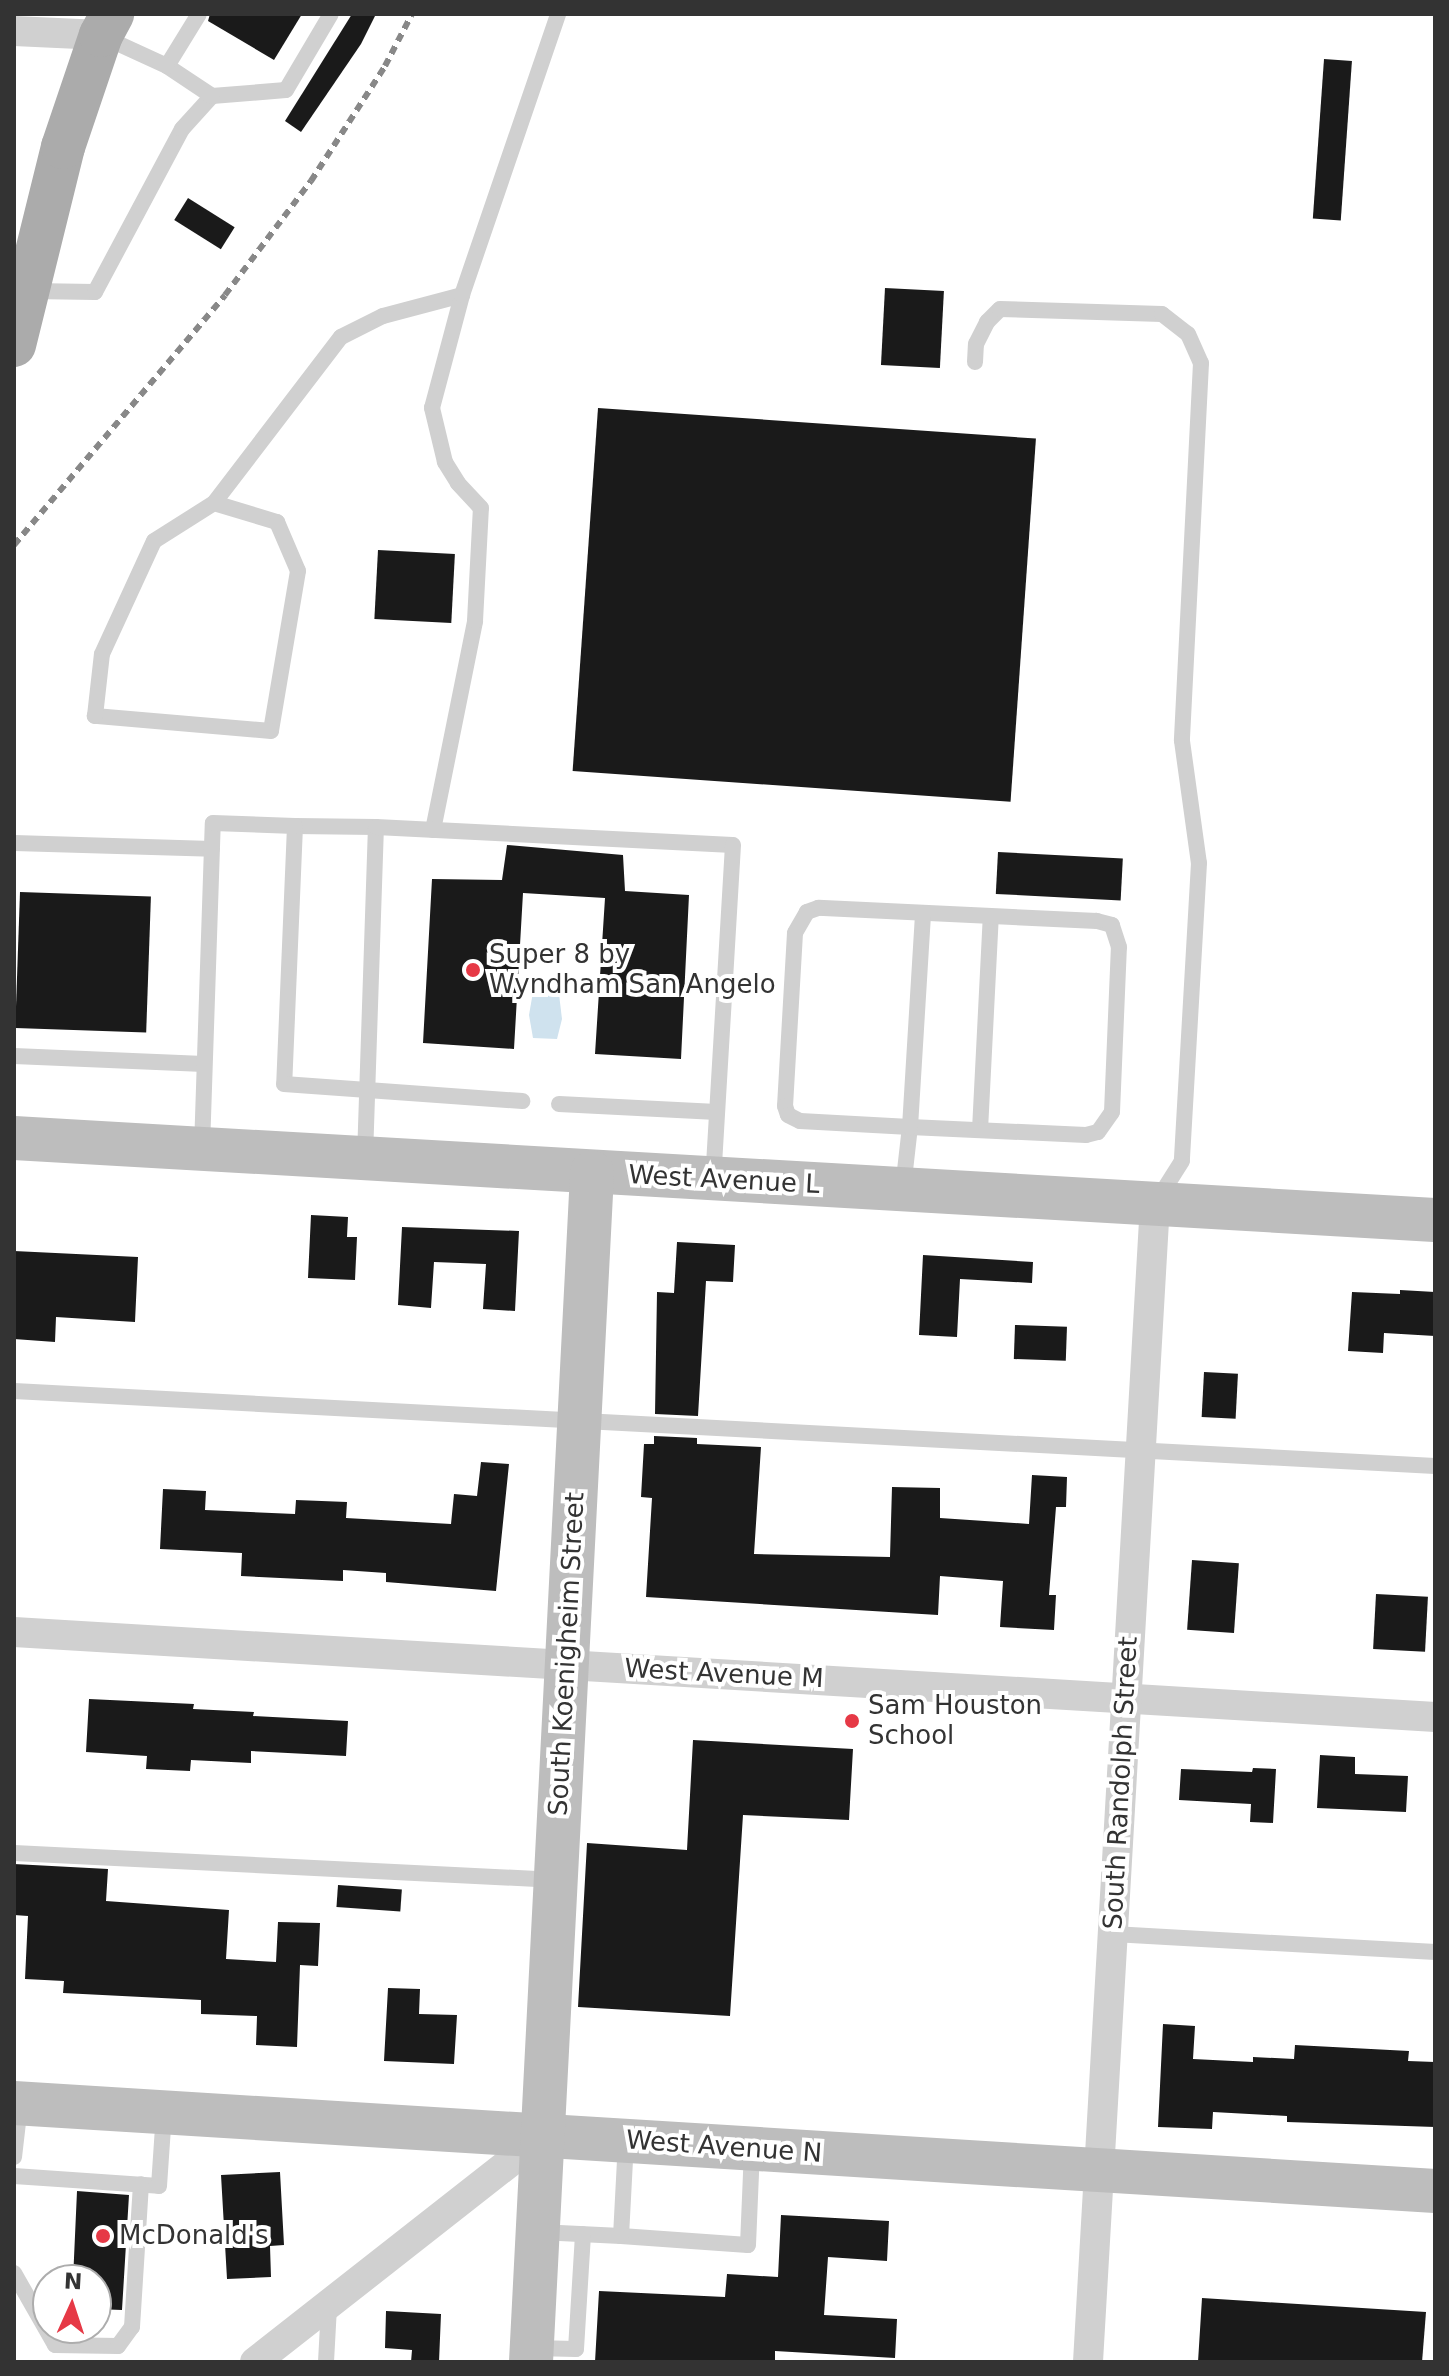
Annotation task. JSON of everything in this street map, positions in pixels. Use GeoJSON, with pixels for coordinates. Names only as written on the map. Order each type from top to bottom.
{"type":"FeatureCollection","features":[{"type":"Feature","properties":{"kind":"main road"},"geometry":{"type":"LineString","coordinates":[[14,345],[63,147],[107,25]]}},
{"type":"Feature","properties":{"kind":"main road","name":"West Avenue L"},"geometry":{"type":"LineString","coordinates":[[14,1138],[1435,1220]]}},
{"type":"Feature","properties":{"kind":"main road","name":"South Koenigheim Street"},"geometry":{"type":"LineString","coordinates":[[531,2355],[592,1173]]}},
{"type":"Feature","properties":{"kind":"main road","name":"West Avenue N"},"geometry":{"type":"LineString","coordinates":[[17,2103],[1435,2191]]}},
{"type":"Feature","properties":{"kind":"street"},"geometry":{"type":"LineString","coordinates":[[14,31],[107,25]]}},
{"type":"Feature","properties":{"kind":"street","name":"South Randolph Street"},"geometry":{"type":"LineString","coordinates":[[1088,2362],[1155,1203]]}},
{"type":"Feature","properties":{"kind":"street","name":"West Avenue M"},"geometry":{"type":"LineString","coordinates":[[14,1632],[1435,1717]]}},
{"type":"Feature","properties":{"kind":"street"},"geometry":{"type":"LineString","coordinates":[[255,2362],[329,2307],[543,2136]]}},
{"type":"Feature","properties":{"kind":"lane"},"geometry":{"type":"LineString","coordinates":[[167,66],[196,19],[178,14]]}},
{"type":"Feature","properties":{"kind":"lane"},"geometry":{"type":"LineString","coordinates":[[107,25],[212,96],[286,90],[331,14]]}},
{"type":"Feature","properties":{"kind":"lane"},"geometry":{"type":"LineString","coordinates":[[433,830],[475,621],[481,508],[445,462],[432,408],[462,295],[558,14]]}},
{"type":"Feature","properties":{"kind":"lane"},"geometry":{"type":"LineString","coordinates":[[26,291],[95,292],[182,129],[212,96]]}},
{"type":"Feature","properties":{"kind":"lane"},"geometry":{"type":"LineString","coordinates":[[214,503],[277,522],[298,571],[271,731],[95,716],[102,654],[154,541],[214,503],[341,337],[383,316],[462,295]]}},
{"type":"Feature","properties":{"kind":"lane"},"geometry":{"type":"LineString","coordinates":[[975,362],[976,344],[987,322],[1000,309],[1162,314],[1188,334],[1201,363],[1182,741],[1198,879],[1182,1161],[1155,1203]]}},
{"type":"Feature","properties":{"kind":"lane"},"geometry":{"type":"LineString","coordinates":[[202,1149],[213,823],[376,827],[733,845],[713,1179]]}},
{"type":"Feature","properties":{"kind":"lane"},"geometry":{"type":"LineString","coordinates":[[295,826],[284,1084],[522,1101]]}},
{"type":"Feature","properties":{"kind":"lane"},"geometry":{"type":"LineString","coordinates":[[365,1159],[376,827]]}},
{"type":"Feature","properties":{"kind":"lane"},"geometry":{"type":"LineString","coordinates":[[14,843],[212,849]]}},
{"type":"Feature","properties":{"kind":"lane"},"geometry":{"type":"LineString","coordinates":[[818,908],[991,916],[1097,921],[1112,925],[1119,947],[1112,1112],[1106,1124],[1086,1135],[800,1121],[788,1115],[785,1106],[795,933],[801,918],[818,908]]}},
{"type":"Feature","properties":{"kind":"lane"},"geometry":{"type":"LineString","coordinates":[[903,1190],[910,1127],[923,913]]}},
{"type":"Feature","properties":{"kind":"lane"},"geometry":{"type":"LineString","coordinates":[[980,1130],[991,916]]}},
{"type":"Feature","properties":{"kind":"lane"},"geometry":{"type":"LineString","coordinates":[[14,1056],[204,1064]]}},
{"type":"Feature","properties":{"kind":"lane"},"geometry":{"type":"LineString","coordinates":[[559,1104],[717,1112]]}},
{"type":"Feature","properties":{"kind":"lane"},"geometry":{"type":"LineString","coordinates":[[14,1391],[1435,1466]]}},
{"type":"Feature","properties":{"kind":"lane"},"geometry":{"type":"LineString","coordinates":[[14,1853],[556,1880]]}},
{"type":"Feature","properties":{"kind":"lane"},"geometry":{"type":"LineString","coordinates":[[1113,1934],[1435,1952]]}},
{"type":"Feature","properties":{"kind":"lane"},"geometry":{"type":"LineString","coordinates":[[14,2157],[17,2103]]}},
{"type":"Feature","properties":{"kind":"lane"},"geometry":{"type":"LineString","coordinates":[[14,2176],[159,2186],[164,2113]]}},
{"type":"Feature","properties":{"kind":"lane"},"geometry":{"type":"LineString","coordinates":[[621,2236],[626,2141]]}},
{"type":"Feature","properties":{"kind":"lane"},"geometry":{"type":"LineString","coordinates":[[538,2232],[748,2245],[752,2149]]}},
{"type":"Feature","properties":{"kind":"lane"},"geometry":{"type":"LineString","coordinates":[[14,2273],[55,2345],[118,2346],[132,2327],[141,2184]]}},
{"type":"Feature","properties":{"kind":"lane"},"geometry":{"type":"LineString","coordinates":[[531,2355],[576,2349],[583,2234]]}},
{"type":"Feature","properties":{"kind":"lane"},"geometry":{"type":"LineString","coordinates":[[326,2362],[329,2307]]}},
{"type":"Feature","properties":{"kind":"water"},"geometry":{"type":"Polygon","coordinates":[[[533,992],[559,994],[562,1019],[557,1039],[533,1038],[529,1015],[533,992]]]}},
{"type":"Feature","properties":{"kind":"building"},"geometry":{"type":"Polygon","coordinates":[[[210,14],[302,14],[274,60],[208,21],[210,14]]]}},
{"type":"Feature","properties":{"kind":"building"},"geometry":{"type":"Polygon","coordinates":[[[352,14],[376,14],[361,44],[301,132],[285,121],[352,14]]]}},
{"type":"Feature","properties":{"kind":"building"},"geometry":{"type":"Polygon","coordinates":[[[1324,59],[1352,61],[1341,221],[1313,219],[1324,59]]]}},
{"type":"Feature","properties":{"kind":"building"},"geometry":{"type":"Polygon","coordinates":[[[188,198],[235,227],[221,249],[174,220],[188,198]]]}},
{"type":"Feature","properties":{"kind":"building"},"geometry":{"type":"Polygon","coordinates":[[[885,288],[944,291],[940,368],[881,365],[885,288]]]}},
{"type":"Feature","properties":{"kind":"building"},"geometry":{"type":"Polygon","coordinates":[[[598,408],[1036,439],[1011,802],[573,771],[598,408]]]}},
{"type":"Feature","properties":{"kind":"building"},"geometry":{"type":"Polygon","coordinates":[[[378,550],[455,554],[451,623],[374,619],[378,550]]]}},
{"type":"Feature","properties":{"kind":"building","name":"Super 8 by Wyndham San Angelo"},"geometry":{"type":"Polygon","coordinates":[[[507,845],[623,855],[625,891],[689,895],[681,1059],[595,1054],[605,898],[523,893],[514,1049],[423,1043],[432,879],[502,880],[507,845]]]}},
{"type":"Feature","properties":{"kind":"building"},"geometry":{"type":"Polygon","coordinates":[[[998,852],[1123,859],[1121,900],[996,894],[998,852]]]}},
{"type":"Feature","properties":{"kind":"building"},"geometry":{"type":"Polygon","coordinates":[[[20,892],[151,897],[146,1032],[15,1028],[20,892]]]}},
{"type":"Feature","properties":{"kind":"building"},"geometry":{"type":"Polygon","coordinates":[[[311,1215],[348,1217],[347,1237],[357,1237],[355,1280],[308,1278],[311,1215]]]}},
{"type":"Feature","properties":{"kind":"building"},"geometry":{"type":"Polygon","coordinates":[[[402,1227],[519,1231],[515,1311],[483,1309],[486,1264],[434,1262],[431,1308],[398,1305],[402,1227]]]}},
{"type":"Feature","properties":{"kind":"building"},"geometry":{"type":"Polygon","coordinates":[[[677,1242],[735,1245],[733,1282],[706,1281],[698,1416],[655,1414],[657,1292],[674,1293],[677,1242]]]}},
{"type":"Feature","properties":{"kind":"building"},"geometry":{"type":"Polygon","coordinates":[[[14,1251],[138,1257],[135,1322],[56,1317],[55,1342],[14,1339],[14,1251]]]}},
{"type":"Feature","properties":{"kind":"building"},"geometry":{"type":"Polygon","coordinates":[[[923,1255],[1033,1262],[1032,1283],[960,1279],[957,1337],[919,1335],[923,1255]]]}},
{"type":"Feature","properties":{"kind":"building"},"geometry":{"type":"Polygon","coordinates":[[[1400,1290],[1435,1292],[1435,1336],[1384,1333],[1383,1353],[1348,1351],[1352,1292],[1400,1294],[1400,1290]]]}},
{"type":"Feature","properties":{"kind":"building"},"geometry":{"type":"Polygon","coordinates":[[[1015,1325],[1067,1327],[1066,1361],[1014,1359],[1015,1325]]]}},
{"type":"Feature","properties":{"kind":"building"},"geometry":{"type":"Polygon","coordinates":[[[1204,1372],[1238,1374],[1236,1419],[1202,1417],[1204,1372]]]}},
{"type":"Feature","properties":{"kind":"building"},"geometry":{"type":"Polygon","coordinates":[[[654,1436],[697,1438],[697,1444],[761,1447],[754,1554],[890,1557],[892,1487],[940,1488],[940,1518],[1029,1524],[1032,1475],[1067,1477],[1066,1507],[1056,1507],[1049,1595],[1056,1595],[1054,1630],[1000,1627],[1003,1581],[940,1576],[938,1615],[646,1597],[652,1498],[641,1497],[644,1444],[654,1444],[654,1436]]]}},
{"type":"Feature","properties":{"kind":"building"},"geometry":{"type":"Polygon","coordinates":[[[481,1462],[509,1464],[496,1591],[386,1582],[386,1573],[343,1570],[343,1581],[241,1576],[242,1553],[160,1549],[163,1489],[206,1491],[205,1510],[295,1514],[296,1500],[347,1502],[346,1518],[451,1524],[454,1494],[477,1496],[481,1462]]]}},
{"type":"Feature","properties":{"kind":"building"},"geometry":{"type":"Polygon","coordinates":[[[1192,1560],[1239,1563],[1234,1633],[1187,1630],[1192,1560]]]}},
{"type":"Feature","properties":{"kind":"building"},"geometry":{"type":"Polygon","coordinates":[[[1376,1594],[1428,1597],[1425,1652],[1373,1649],[1376,1594]]]}},
{"type":"Feature","properties":{"kind":"building"},"geometry":{"type":"Polygon","coordinates":[[[89,1699],[194,1704],[193,1709],[254,1712],[253,1716],[348,1721],[346,1756],[251,1751],[251,1763],[191,1760],[190,1771],[146,1769],[147,1756],[86,1752],[89,1699]]]}},
{"type":"Feature","properties":{"kind":"building"},"geometry":{"type":"Polygon","coordinates":[[[693,1740],[853,1749],[849,1820],[743,1815],[730,2016],[578,2007],[587,1843],[687,1850],[693,1740]]]}},
{"type":"Feature","properties":{"kind":"building"},"geometry":{"type":"Polygon","coordinates":[[[1320,1755],[1355,1757],[1355,1774],[1408,1776],[1406,1812],[1317,1808],[1320,1755]]]}},
{"type":"Feature","properties":{"kind":"building"},"geometry":{"type":"Polygon","coordinates":[[[1253,1768],[1276,1769],[1273,1823],[1250,1822],[1251,1804],[1179,1800],[1181,1769],[1252,1772],[1253,1768]]]}},
{"type":"Feature","properties":{"kind":"building"},"geometry":{"type":"Polygon","coordinates":[[[14,1864],[108,1869],[106,1901],[229,1910],[226,1959],[276,1962],[278,1922],[320,1923],[318,1966],[300,1965],[297,2047],[256,2045],[257,2016],[201,2014],[201,2000],[63,1993],[64,1981],[25,1979],[28,1916],[14,1915],[14,1864]]]}},
{"type":"Feature","properties":{"kind":"building"},"geometry":{"type":"Polygon","coordinates":[[[338,1885],[402,1889],[400,1911],[336,1907],[338,1885]]]}},
{"type":"Feature","properties":{"kind":"building"},"geometry":{"type":"Polygon","coordinates":[[[388,1988],[420,1989],[419,2014],[457,2015],[454,2064],[384,2061],[388,1988]]]}},
{"type":"Feature","properties":{"kind":"building"},"geometry":{"type":"Polygon","coordinates":[[[1163,2024],[1195,2026],[1193,2059],[1253,2062],[1253,2057],[1294,2059],[1295,2045],[1409,2051],[1408,2061],[1435,2062],[1435,2127],[1287,2122],[1287,2116],[1213,2112],[1212,2129],[1158,2127],[1163,2024]]]}},
{"type":"Feature","properties":{"kind":"building"},"geometry":{"type":"Polygon","coordinates":[[[280,2172],[284,2245],[270,2246],[271,2277],[227,2279],[221,2175],[280,2172]]]}},
{"type":"Feature","properties":{"kind":"building","name":"McDonald's"},"geometry":{"type":"Polygon","coordinates":[[[77,2191],[129,2195],[122,2310],[112,2310],[112,2264],[74,2264],[77,2191]]]}},
{"type":"Feature","properties":{"kind":"building"},"geometry":{"type":"Polygon","coordinates":[[[781,2215],[889,2221],[887,2261],[828,2257],[824,2315],[897,2319],[895,2358],[775,2351],[775,2362],[595,2362],[599,2291],[725,2297],[727,2274],[778,2277],[781,2215]]]}},
{"type":"Feature","properties":{"kind":"building"},"geometry":{"type":"Polygon","coordinates":[[[1202,2298],[1426,2312],[1422,2362],[1198,2362],[1202,2298]]]}},
{"type":"Feature","properties":{"kind":"building"},"geometry":{"type":"Polygon","coordinates":[[[386,2311],[441,2314],[439,2362],[411,2362],[412,2350],[385,2348],[386,2311]]]}},
{"type":"Feature","properties":{"kind":"railway"},"geometry":{"type":"LineString","coordinates":[[14,545],[225,295],[311,181],[385,66],[412,14]]}},
{"type":"Feature","properties":{"kind":"place","name":"Super 8 by Wyndham San Angelo"},"geometry":{"type":"Point","coordinates":[473,970]}},
{"type":"Feature","properties":{"kind":"place","name":"Sam Houston School"},"geometry":{"type":"Point","coordinates":[852,1721]}},
{"type":"Feature","properties":{"kind":"place","name":"McDonald's"},"geometry":{"type":"Point","coordinates":[103,2236]}}]}
